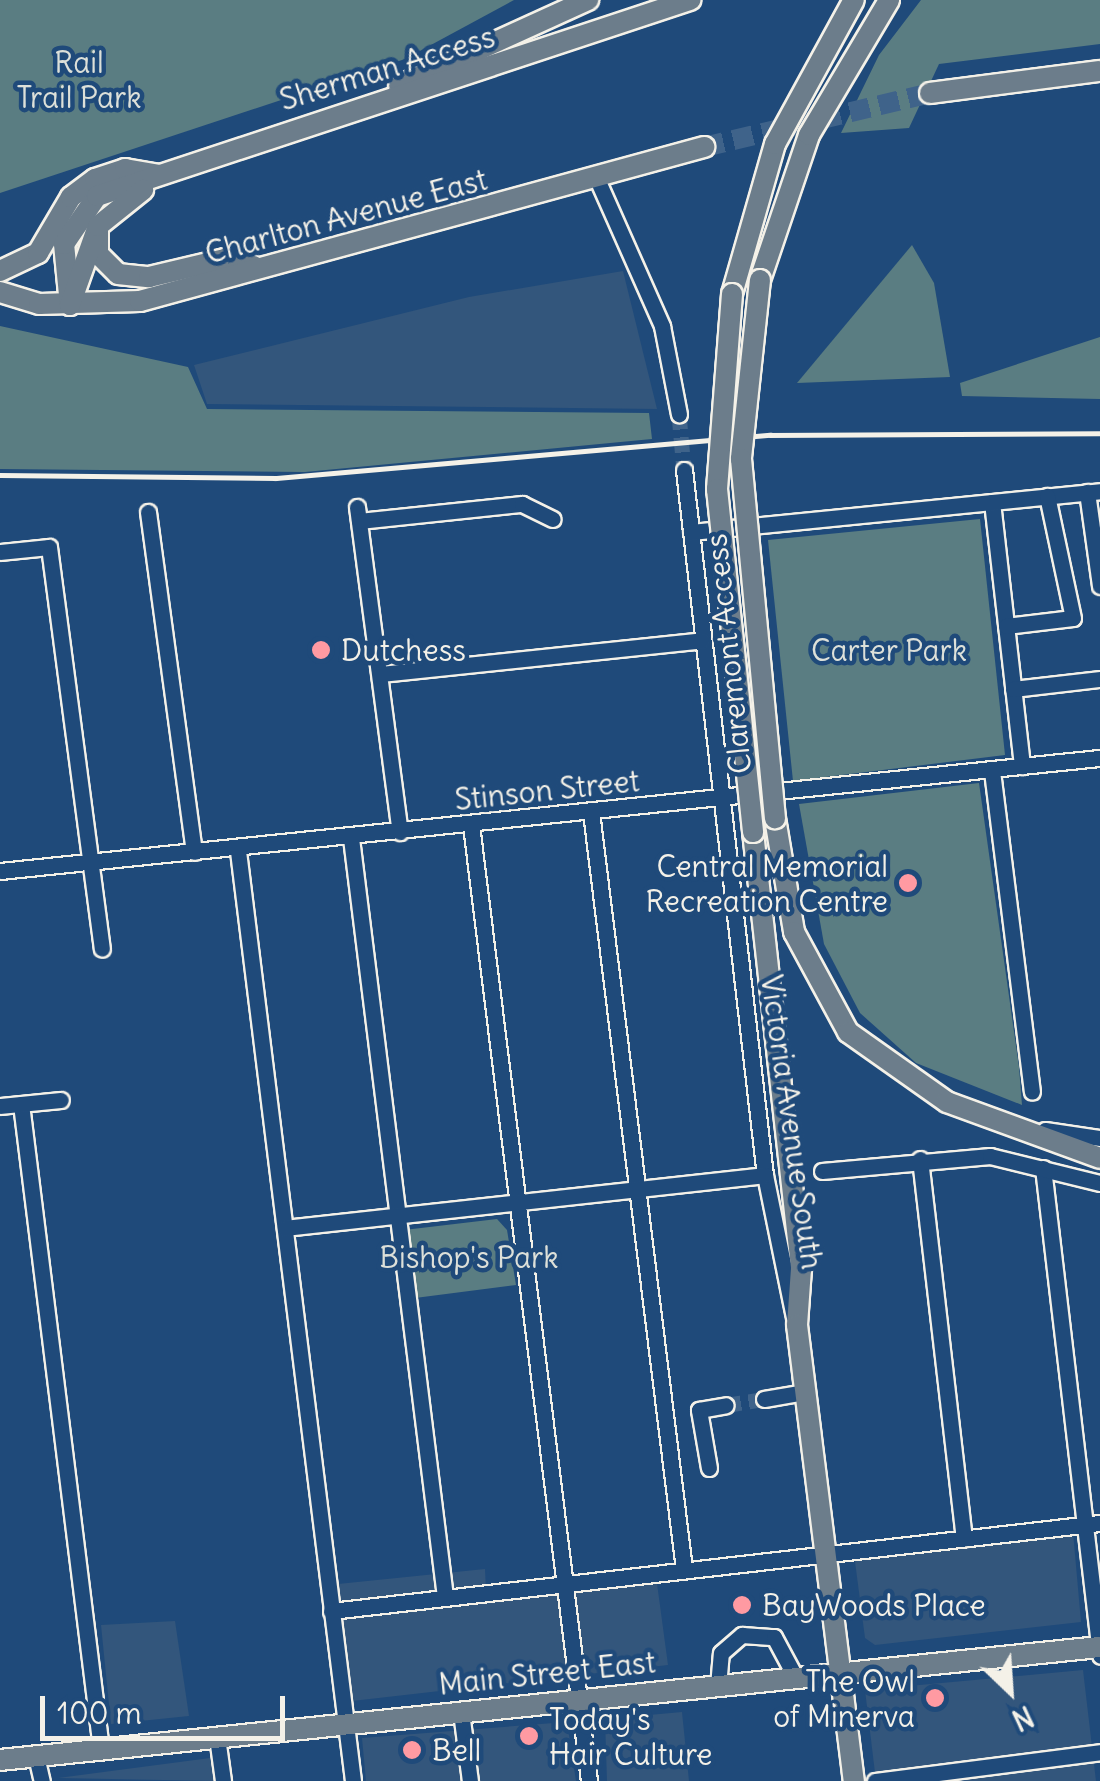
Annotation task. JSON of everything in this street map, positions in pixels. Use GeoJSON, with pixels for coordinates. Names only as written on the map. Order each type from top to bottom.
{"type":"FeatureCollection","features":[{"type":"Feature","properties":{"kind":"main road"},"geometry":{"type":"LineString","coordinates":[[379,98],[455,54],[588,0]]}},
{"type":"Feature","properties":{"kind":"main road","name":"Sherman Access"},"geometry":{"type":"LineString","coordinates":[[70,306],[61,265],[75,218],[97,196],[379,98],[690,0]]}},
{"type":"Feature","properties":{"kind":"main road","name":"Claremont Access"},"geometry":{"type":"LineString","coordinates":[[797,1325],[801,1269],[718,489],[732,294],[775,144],[854,0]]}},
{"type":"Feature","properties":{"kind":"main road","name":"Claremont Access"},"geometry":{"type":"LineString","coordinates":[[889,0],[809,136],[760,280],[741,459],[775,818],[794,932],[830,1012],[897,1074],[1000,1124],[1100,1158]]}},
{"type":"Feature","properties":{"kind":"main road"},"geometry":{"type":"LineString","coordinates":[[930,93],[1100,71]]}},
{"type":"Feature","properties":{"kind":"main road","name":"Charlton Avenue East"},"geometry":{"type":"LineString","coordinates":[[0,292],[70,306],[140,301],[254,266],[598,179],[704,147]]}},
{"type":"Feature","properties":{"kind":"main road"},"geometry":{"type":"LineString","coordinates":[[0,271],[38,252],[70,197],[96,179],[125,170],[160,175]]}},
{"type":"Feature","properties":{"kind":"main road","name":"Sherman Access"},"geometry":{"type":"LineString","coordinates":[[98,226],[160,175]]}},
{"type":"Feature","properties":{"kind":"main road"},"geometry":{"type":"LineString","coordinates":[[98,226],[98,254],[118,274],[225,259],[254,266]]}},
{"type":"Feature","properties":{"kind":"main road"},"geometry":{"type":"LineString","coordinates":[[70,306],[98,226]]}},
{"type":"Feature","properties":{"kind":"main road","name":"Victoria Avenue South"},"geometry":{"type":"LineString","coordinates":[[797,1325],[854,1781]]}},
{"type":"Feature","properties":{"kind":"main road","name":"Main Street East"},"geometry":{"type":"LineString","coordinates":[[0,1760],[1100,1647]]}},
{"type":"Feature","properties":{"kind":"street"},"geometry":{"type":"LineString","coordinates":[[598,179],[662,326],[680,414]]}},
{"type":"Feature","properties":{"kind":"street","name":"Victoria Avenue South"},"geometry":{"type":"LineString","coordinates":[[684,470],[718,801],[765,1175],[797,1325]]}},
{"type":"Feature","properties":{"kind":"street"},"geometry":{"type":"LineString","coordinates":[[692,532],[1093,491],[1100,586]]}},
{"type":"Feature","properties":{"kind":"street"},"geometry":{"type":"LineString","coordinates":[[1006,626],[1073,618],[1047,496]]}},
{"type":"Feature","properties":{"kind":"street"},"geometry":{"type":"LineString","coordinates":[[992,502],[1022,766]]}},
{"type":"Feature","properties":{"kind":"street"},"geometry":{"type":"LineString","coordinates":[[400,832],[358,514],[522,504],[553,519]]}},
{"type":"Feature","properties":{"kind":"street"},"geometry":{"type":"LineString","coordinates":[[148,512],[194,852]]}},
{"type":"Feature","properties":{"kind":"street"},"geometry":{"type":"LineString","coordinates":[[0,552],[49,547],[102,949]]}},
{"type":"Feature","properties":{"kind":"street"},"geometry":{"type":"LineString","coordinates":[[381,674],[702,640]]}},
{"type":"Feature","properties":{"kind":"street"},"geometry":{"type":"LineString","coordinates":[[1013,689],[1100,678]]}},
{"type":"Feature","properties":{"kind":"street","name":"Stinson Street"},"geometry":{"type":"LineString","coordinates":[[0,870],[238,850],[1100,758]]}},
{"type":"Feature","properties":{"kind":"street"},"geometry":{"type":"LineString","coordinates":[[992,770],[1032,1092]]}},
{"type":"Feature","properties":{"kind":"street"},"geometry":{"type":"LineString","coordinates":[[591,812],[684,1569]]}},
{"type":"Feature","properties":{"kind":"street"},"geometry":{"type":"LineString","coordinates":[[471,825],[589,1781]]}},
{"type":"Feature","properties":{"kind":"street"},"geometry":{"type":"LineString","coordinates":[[351,838],[445,1597]]}},
{"type":"Feature","properties":{"kind":"street"},"geometry":{"type":"LineString","coordinates":[[238,850],[353,1781]]}},
{"type":"Feature","properties":{"kind":"street"},"geometry":{"type":"LineString","coordinates":[[0,1106],[61,1100]]}},
{"type":"Feature","properties":{"kind":"street"},"geometry":{"type":"LineString","coordinates":[[20,1104],[101,1749]]}},
{"type":"Feature","properties":{"kind":"street"},"geometry":{"type":"LineString","coordinates":[[1000,1124],[1100,1138]]}},
{"type":"Feature","properties":{"kind":"street"},"geometry":{"type":"LineString","coordinates":[[822,1171],[920,1159],[990,1156],[1100,1184]]}},
{"type":"Feature","properties":{"kind":"street"},"geometry":{"type":"LineString","coordinates":[[920,1159],[964,1538]]}},
{"type":"Feature","properties":{"kind":"street"},"geometry":{"type":"LineString","coordinates":[[1043,1168],[1092,1524],[1100,1656]]}},
{"type":"Feature","properties":{"kind":"street"},"geometry":{"type":"LineString","coordinates":[[285,1228],[765,1175]]}},
{"type":"Feature","properties":{"kind":"street"},"geometry":{"type":"LineString","coordinates":[[764,1399],[805,1392]]}},
{"type":"Feature","properties":{"kind":"street"},"geometry":{"type":"LineString","coordinates":[[709,1468],[700,1410],[726,1405]]}},
{"type":"Feature","properties":{"kind":"street"},"geometry":{"type":"LineString","coordinates":[[332,1611],[1092,1524]]}},
{"type":"Feature","properties":{"kind":"street"},"geometry":{"type":"LineString","coordinates":[[718,1686],[721,1653],[742,1635],[774,1638],[796,1678]]}},
{"type":"Feature","properties":{"kind":"street"},"geometry":{"type":"LineString","coordinates":[[461,1712],[470,1781]]}},
{"type":"Feature","properties":{"kind":"street"},"geometry":{"type":"LineString","coordinates":[[216,1737],[224,1781]]}},
{"type":"Feature","properties":{"kind":"street"},"geometry":{"type":"LineString","coordinates":[[875,1781],[1100,1752]]}},
{"type":"Feature","properties":{"kind":"street"},"geometry":{"type":"LineString","coordinates":[[36,1756],[42,1781]]}},
{"type":"Feature","properties":{"kind":"shaded area"},"geometry":{"type":"Polygon","coordinates":[[[623,271],[657,409],[207,404],[194,365],[469,297],[623,271]]]}},
{"type":"Feature","properties":{"kind":"shaded area"},"geometry":{"type":"Polygon","coordinates":[[[1073,1532],[1081,1622],[875,1645],[865,1638],[854,1554],[1073,1532]]]}},
{"type":"Feature","properties":{"kind":"shaded area"},"geometry":{"type":"Polygon","coordinates":[[[485,1569],[486,1591],[656,1576],[668,1665],[352,1701],[338,1584],[485,1569]]]}},
{"type":"Feature","properties":{"kind":"shaded area"},"geometry":{"type":"Polygon","coordinates":[[[175,1621],[189,1716],[111,1724],[101,1625],[175,1621]]]}},
{"type":"Feature","properties":{"kind":"shaded area"},"geometry":{"type":"Polygon","coordinates":[[[1083,1670],[1096,1781],[876,1781],[865,1690],[1083,1670]]]}},
{"type":"Feature","properties":{"kind":"shaded area"},"geometry":{"type":"Polygon","coordinates":[[[682,1712],[689,1781],[607,1781],[605,1719],[682,1712]]]}},
{"type":"Feature","properties":{"kind":"shaded area"},"geometry":{"type":"Polygon","coordinates":[[[567,1722],[576,1781],[366,1781],[362,1738],[567,1722]]]}},
{"type":"Feature","properties":{"kind":"shaded area"},"geometry":{"type":"Polygon","coordinates":[[[210,1758],[214,1781],[58,1778],[210,1758]]]}},
{"type":"Feature","properties":{"kind":"green space","name":"Rail Trail Park"},"geometry":{"type":"Polygon","coordinates":[[[0,0],[514,0],[405,59],[0,193],[0,0]]]}},
{"type":"Feature","properties":{"kind":"green space"},"geometry":{"type":"Polygon","coordinates":[[[921,0],[1100,0],[1100,44],[939,64],[909,128],[841,133],[879,55],[921,0]]]}},
{"type":"Feature","properties":{"kind":"green space"},"geometry":{"type":"Polygon","coordinates":[[[912,245],[934,283],[950,377],[797,383],[912,245]]]}},
{"type":"Feature","properties":{"kind":"green space"},"geometry":{"type":"Polygon","coordinates":[[[0,326],[188,367],[207,409],[649,413],[652,439],[305,472],[0,469],[0,326]]]}},
{"type":"Feature","properties":{"kind":"green space"},"geometry":{"type":"Polygon","coordinates":[[[1100,337],[1100,399],[962,396],[960,383],[1100,337]]]}},
{"type":"Feature","properties":{"kind":"green space","name":"Carter Park"},"geometry":{"type":"Polygon","coordinates":[[[980,519],[1005,755],[793,781],[768,540],[980,519]]]}},
{"type":"Feature","properties":{"kind":"green space"},"geometry":{"type":"Polygon","coordinates":[[[979,783],[1022,1105],[916,1063],[860,1013],[824,944],[799,804],[979,783]]]}},
{"type":"Feature","properties":{"kind":"green space","name":"Bishop's Park"},"geometry":{"type":"Polygon","coordinates":[[[497,1219],[507,1230],[516,1285],[415,1298],[404,1230],[497,1219]]]}},
{"type":"Feature","properties":{"kind":"tunnel"},"geometry":{"type":"LineString","coordinates":[[704,147],[930,93]]}},
{"type":"Feature","properties":{"kind":"tunnel"},"geometry":{"type":"LineString","coordinates":[[679,414],[684,470]]}},
{"type":"Feature","properties":{"kind":"tunnel"},"geometry":{"type":"LineString","coordinates":[[726,1405],[764,1399]]}},
{"type":"Feature","properties":{"kind":"railway"},"geometry":{"type":"LineString","coordinates":[[0,475],[276,478],[770,435],[1100,433]]}},
{"type":"Feature","properties":{"kind":"place","name":"Dutchess"},"geometry":{"type":"Point","coordinates":[321,650]}},
{"type":"Feature","properties":{"kind":"place","name":"Central Memorial Recreation Centre"},"geometry":{"type":"Point","coordinates":[908,883]}},
{"type":"Feature","properties":{"kind":"place","name":"BayWoods Place"},"geometry":{"type":"Point","coordinates":[742,1605]}},
{"type":"Feature","properties":{"kind":"place","name":"The Owl of Minerva"},"geometry":{"type":"Point","coordinates":[935,1698]}},
{"type":"Feature","properties":{"kind":"place","name":"Today's Hair Culture"},"geometry":{"type":"Point","coordinates":[529,1736]}},
{"type":"Feature","properties":{"kind":"place","name":"Bell"},"geometry":{"type":"Point","coordinates":[412,1750]}}]}
